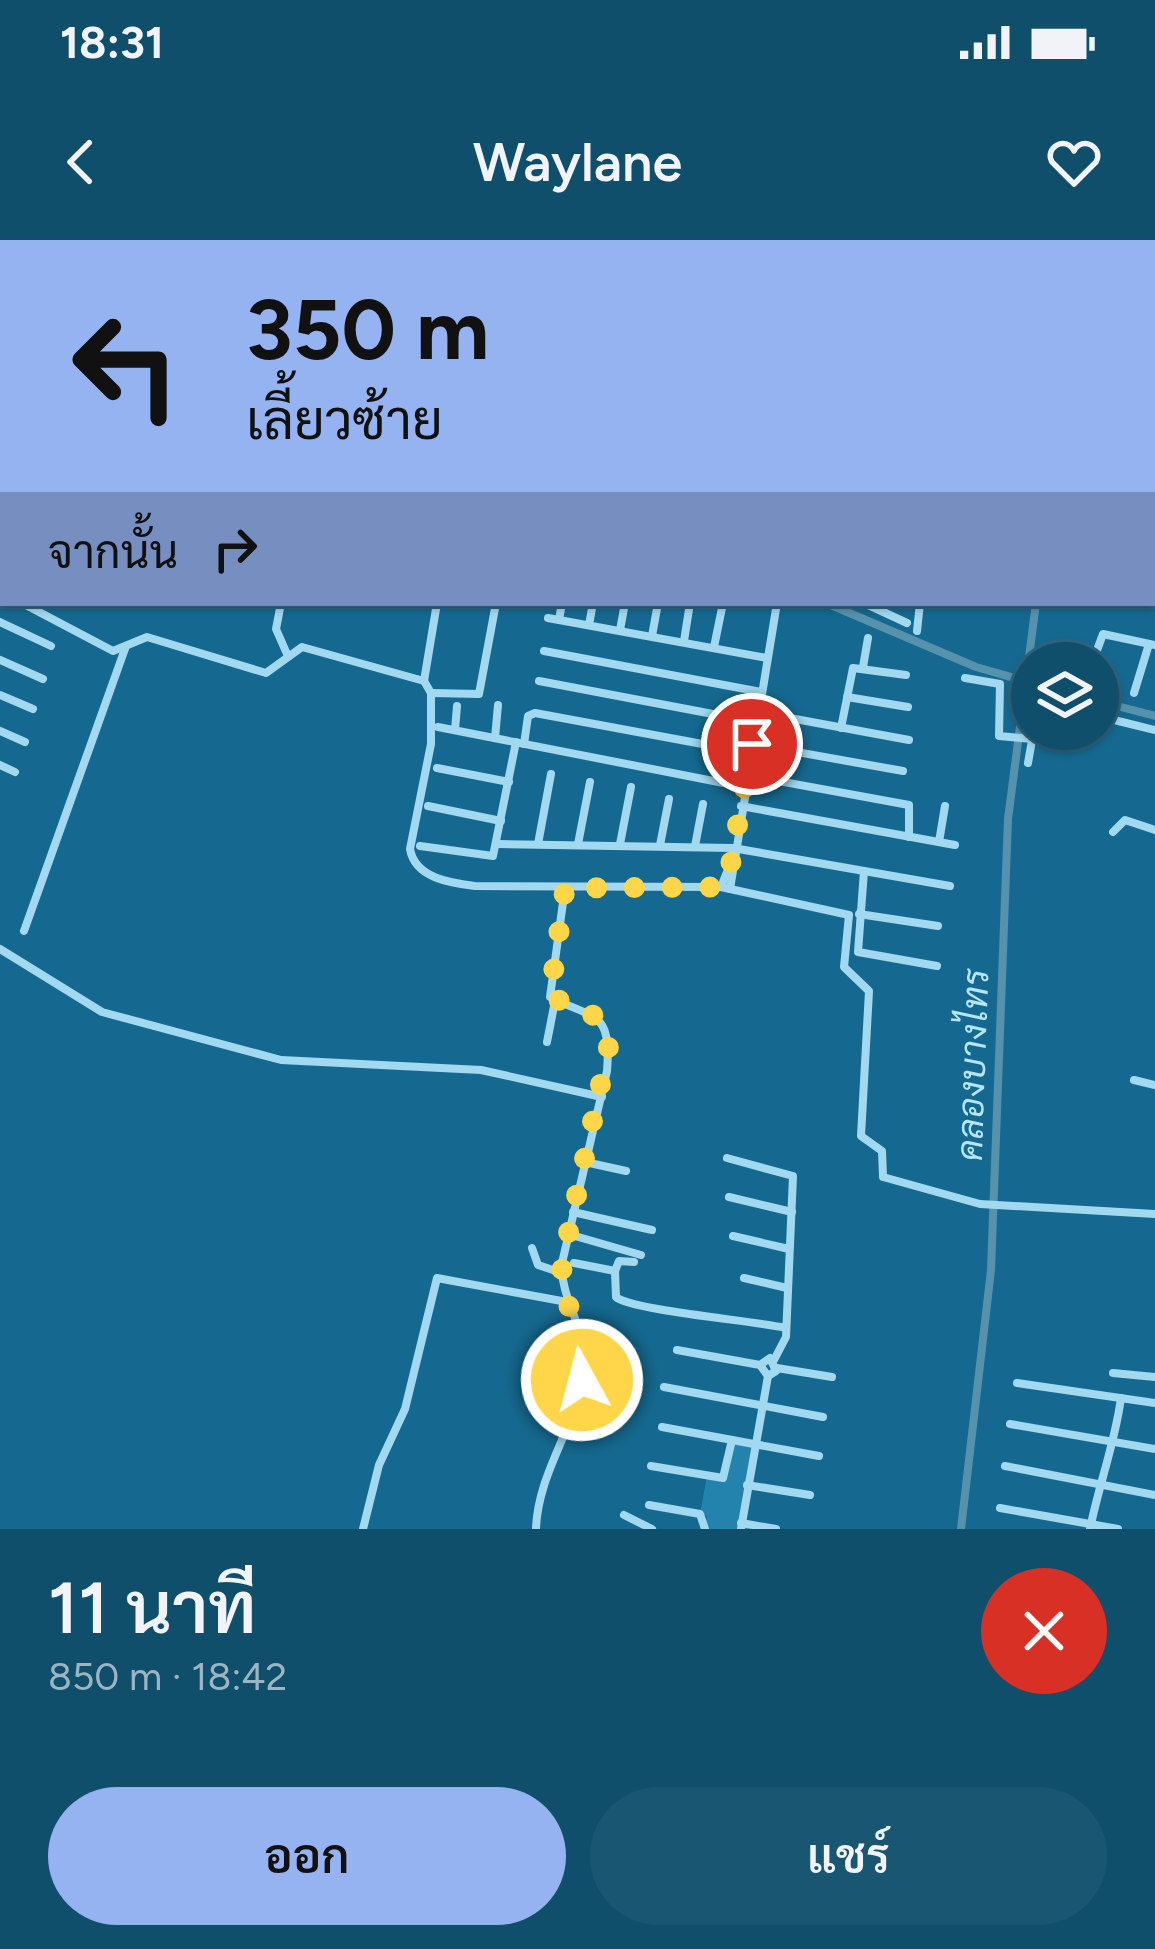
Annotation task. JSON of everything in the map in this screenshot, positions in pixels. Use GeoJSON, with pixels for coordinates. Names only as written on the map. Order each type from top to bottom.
{"type":"FeatureCollection","features":[{"type":"Feature","properties":{"kind":"street"},"geometry":{"type":"LineString","coordinates":[[28,606],[107,649],[148,637],[266,673],[287,654],[316,648],[424,681]]}},
{"type":"Feature","properties":{"kind":"street"},"geometry":{"type":"LineString","coordinates":[[41,613],[44,606]]}},
{"type":"Feature","properties":{"kind":"street"},"geometry":{"type":"LineString","coordinates":[[280,606],[276,629],[287,654]]}},
{"type":"Feature","properties":{"kind":"street"},"geometry":{"type":"LineString","coordinates":[[436,606],[424,681],[431,693],[431,744],[410,849],[412,861],[457,884],[725,888],[851,918],[844,967],[869,992],[861,1136],[884,1155],[886,1179],[982,1204],[1155,1214]]}},
{"type":"Feature","properties":{"kind":"street"},"geometry":{"type":"LineString","coordinates":[[431,693],[479,694],[495,606]]}},
{"type":"Feature","properties":{"kind":"street"},"geometry":{"type":"LineString","coordinates":[[559,620],[561,606]]}},
{"type":"Feature","properties":{"kind":"street"},"geometry":{"type":"LineString","coordinates":[[590,625],[593,606]]}},
{"type":"Feature","properties":{"kind":"street"},"geometry":{"type":"LineString","coordinates":[[620,630],[625,606]]}},
{"type":"Feature","properties":{"kind":"street"},"geometry":{"type":"LineString","coordinates":[[652,636],[657,606]]}},
{"type":"Feature","properties":{"kind":"street"},"geometry":{"type":"LineString","coordinates":[[684,641],[690,606]]}},
{"type":"Feature","properties":{"kind":"street"},"geometry":{"type":"LineString","coordinates":[[715,647],[722,606]]}},
{"type":"Feature","properties":{"kind":"street"},"geometry":{"type":"LineString","coordinates":[[725,888],[776,606]]}},
{"type":"Feature","properties":{"kind":"street"},"geometry":{"type":"LineString","coordinates":[[872,606],[908,623]]}},
{"type":"Feature","properties":{"kind":"street"},"geometry":{"type":"LineString","coordinates":[[896,617],[898,606]]}},
{"type":"Feature","properties":{"kind":"street"},"geometry":{"type":"LineString","coordinates":[[917,631],[920,606]]}},
{"type":"Feature","properties":{"kind":"street"},"geometry":{"type":"LineString","coordinates":[[548,618],[767,658]]}},
{"type":"Feature","properties":{"kind":"street"},"geometry":{"type":"LineString","coordinates":[[0,622],[51,646]]}},
{"type":"Feature","properties":{"kind":"street"},"geometry":{"type":"LineString","coordinates":[[1100,642],[1103,634],[1152,644],[1134,693]]}},
{"type":"Feature","properties":{"kind":"street"},"geometry":{"type":"LineString","coordinates":[[863,668],[868,638]]}},
{"type":"Feature","properties":{"kind":"street"},"geometry":{"type":"LineString","coordinates":[[24,932],[114,693],[127,644]]}},
{"type":"Feature","properties":{"kind":"street"},"geometry":{"type":"LineString","coordinates":[[544,651],[761,692]]}},
{"type":"Feature","properties":{"kind":"street"},"geometry":{"type":"LineString","coordinates":[[0,660],[43,680]]}},
{"type":"Feature","properties":{"kind":"street"},"geometry":{"type":"LineString","coordinates":[[841,728],[853,668],[906,675]]}},
{"type":"Feature","properties":{"kind":"street"},"geometry":{"type":"LineString","coordinates":[[965,677],[1000,684],[998,733],[1011,739]]}},
{"type":"Feature","properties":{"kind":"street"},"geometry":{"type":"LineString","coordinates":[[539,681],[908,740]]}},
{"type":"Feature","properties":{"kind":"street"},"geometry":{"type":"LineString","coordinates":[[0,695],[33,710]]}},
{"type":"Feature","properties":{"kind":"street"},"geometry":{"type":"LineString","coordinates":[[847,697],[908,707]]}},
{"type":"Feature","properties":{"kind":"street"},"geometry":{"type":"LineString","coordinates":[[495,738],[498,705]]}},
{"type":"Feature","properties":{"kind":"street"},"geometry":{"type":"LineString","coordinates":[[455,730],[457,706]]}},
{"type":"Feature","properties":{"kind":"street"},"geometry":{"type":"LineString","coordinates":[[420,846],[490,858],[528,716],[535,713],[903,771]]}},
{"type":"Feature","properties":{"kind":"street"},"geometry":{"type":"LineString","coordinates":[[1119,721],[1155,730]]}},
{"type":"Feature","properties":{"kind":"street"},"geometry":{"type":"LineString","coordinates":[[438,727],[744,787]]}},
{"type":"Feature","properties":{"kind":"street"},"geometry":{"type":"LineString","coordinates":[[0,731],[25,742]]}},
{"type":"Feature","properties":{"kind":"street"},"geometry":{"type":"LineString","coordinates":[[1028,763],[1029,750]]}},
{"type":"Feature","properties":{"kind":"street"},"geometry":{"type":"LineString","coordinates":[[0,765],[15,772]]}},
{"type":"Feature","properties":{"kind":"street"},"geometry":{"type":"LineString","coordinates":[[437,768],[508,782]]}},
{"type":"Feature","properties":{"kind":"street"},"geometry":{"type":"LineString","coordinates":[[538,844],[551,774]]}},
{"type":"Feature","properties":{"kind":"street"},"geometry":{"type":"LineString","coordinates":[[746,775],[909,805],[909,837]]}},
{"type":"Feature","properties":{"kind":"street"},"geometry":{"type":"LineString","coordinates":[[578,844],[590,782]]}},
{"type":"Feature","properties":{"kind":"street"},"geometry":{"type":"LineString","coordinates":[[620,844],[631,787]]}},
{"type":"Feature","properties":{"kind":"street"},"geometry":{"type":"LineString","coordinates":[[660,845],[669,799]]}},
{"type":"Feature","properties":{"kind":"street"},"geometry":{"type":"LineString","coordinates":[[695,846],[703,804]]}},
{"type":"Feature","properties":{"kind":"street"},"geometry":{"type":"LineString","coordinates":[[428,806],[502,821]]}},
{"type":"Feature","properties":{"kind":"street"},"geometry":{"type":"LineString","coordinates":[[741,806],[955,844]]}},
{"type":"Feature","properties":{"kind":"street"},"geometry":{"type":"LineString","coordinates":[[939,842],[945,806]]}},
{"type":"Feature","properties":{"kind":"street"},"geometry":{"type":"LineString","coordinates":[[1113,832],[1125,820],[1155,830]]}},
{"type":"Feature","properties":{"kind":"street"},"geometry":{"type":"LineString","coordinates":[[497,844],[733,848],[950,886]]}},
{"type":"Feature","properties":{"kind":"street"},"geometry":{"type":"LineString","coordinates":[[864,871],[858,952],[937,966]]}},
{"type":"Feature","properties":{"kind":"street"},"geometry":{"type":"LineString","coordinates":[[548,1042],[555,1001],[549,990],[565,888]]}},
{"type":"Feature","properties":{"kind":"street"},"geometry":{"type":"LineString","coordinates":[[860,914],[938,926]]}},
{"type":"Feature","properties":{"kind":"street"},"geometry":{"type":"LineString","coordinates":[[0,949],[102,1012],[281,1060],[481,1070],[603,1092]]}},
{"type":"Feature","properties":{"kind":"street"},"geometry":{"type":"LineString","coordinates":[[536,1529],[543,1480],[579,1393],[585,1361],[562,1273],[607,1071],[606,1028],[590,1011],[555,1001]]}},
{"type":"Feature","properties":{"kind":"street"},"geometry":{"type":"LineString","coordinates":[[1134,1080],[1155,1085]]}},
{"type":"Feature","properties":{"kind":"street"},"geometry":{"type":"LineString","coordinates":[[727,1158],[792,1174],[786,1328],[761,1405],[741,1526],[776,1529]]}},
{"type":"Feature","properties":{"kind":"street"},"geometry":{"type":"LineString","coordinates":[[585,1162],[626,1171]]}},
{"type":"Feature","properties":{"kind":"street"},"geometry":{"type":"LineString","coordinates":[[729,1197],[792,1212]]}},
{"type":"Feature","properties":{"kind":"street"},"geometry":{"type":"LineString","coordinates":[[573,1212],[652,1230]]}},
{"type":"Feature","properties":{"kind":"street"},"geometry":{"type":"LineString","coordinates":[[568,1234],[637,1258],[619,1261],[615,1271],[616,1297],[635,1308],[724,1315],[786,1328]]}},
{"type":"Feature","properties":{"kind":"street"},"geometry":{"type":"LineString","coordinates":[[733,1236],[790,1249]]}},
{"type":"Feature","properties":{"kind":"street"},"geometry":{"type":"LineString","coordinates":[[532,1248],[538,1265],[562,1273]]}},
{"type":"Feature","properties":{"kind":"street"},"geometry":{"type":"LineString","coordinates":[[574,1263],[615,1271]]}},
{"type":"Feature","properties":{"kind":"street"},"geometry":{"type":"LineString","coordinates":[[363,1529],[379,1465],[405,1409],[437,1278],[568,1302]]}},
{"type":"Feature","properties":{"kind":"street"},"geometry":{"type":"LineString","coordinates":[[744,1278],[787,1288]]}},
{"type":"Feature","properties":{"kind":"street"},"geometry":{"type":"LineString","coordinates":[[677,1350],[832,1377]]}},
{"type":"Feature","properties":{"kind":"street"},"geometry":{"type":"LineString","coordinates":[[760,1365],[768,1376]]}},
{"type":"Feature","properties":{"kind":"street"},"geometry":{"type":"LineString","coordinates":[[1113,1373],[1155,1377]]}},
{"type":"Feature","properties":{"kind":"street"},"geometry":{"type":"LineString","coordinates":[[1017,1383],[1155,1403]]}},
{"type":"Feature","properties":{"kind":"street"},"geometry":{"type":"LineString","coordinates":[[664,1387],[823,1417]]}},
{"type":"Feature","properties":{"kind":"street"},"geometry":{"type":"LineString","coordinates":[[1091,1527],[1099,1484],[1115,1444],[1120,1398]]}},
{"type":"Feature","properties":{"kind":"street"},"geometry":{"type":"LineString","coordinates":[[1010,1424],[1155,1449]]}},
{"type":"Feature","properties":{"kind":"street"},"geometry":{"type":"LineString","coordinates":[[662,1427],[819,1456]]}},
{"type":"Feature","properties":{"kind":"street"},"geometry":{"type":"LineString","coordinates":[[651,1466],[723,1478],[732,1440]]}},
{"type":"Feature","properties":{"kind":"street"},"geometry":{"type":"LineString","coordinates":[[1005,1466],[1155,1495]]}},
{"type":"Feature","properties":{"kind":"street"},"geometry":{"type":"LineString","coordinates":[[747,1485],[810,1496]]}},
{"type":"Feature","properties":{"kind":"street"},"geometry":{"type":"LineString","coordinates":[[649,1505],[700,1514],[705,1529]]}},
{"type":"Feature","properties":{"kind":"street"},"geometry":{"type":"LineString","coordinates":[[1000,1508],[1118,1529]]}},
{"type":"Feature","properties":{"kind":"street"},"geometry":{"type":"LineString","coordinates":[[624,1514],[652,1529]]}},
{"type":"Feature","properties":{"kind":"shaded area"},"geometry":{"type":"Polygon","coordinates":[[[729,1439],[755,1444],[741,1522],[777,1529],[704,1529],[707,1516],[700,1514],[707,1476],[723,1478],[729,1439]]]}},
{"type":"Feature","properties":{"kind":"waterway"},"geometry":{"type":"LineString","coordinates":[[833,606],[976,667],[1011,677]]}},
{"type":"Feature","properties":{"kind":"waterway","name":"คลองบางไทร"},"geometry":{"type":"LineString","coordinates":[[961,1529],[991,1270],[1008,819],[1036,606]]}},
{"type":"Feature","properties":{"kind":"waterway"},"geometry":{"type":"LineString","coordinates":[[1119,707],[1155,716]]}},
{"type":"Feature","properties":{"kind":"route"},"geometry":{"type":"LineString","coordinates":[[582,1380],[583,1348],[562,1282],[562,1263],[604,1088],[610,1040],[590,1011],[550,997],[565,888],[721,887],[731,862],[752,744]]}}]}
